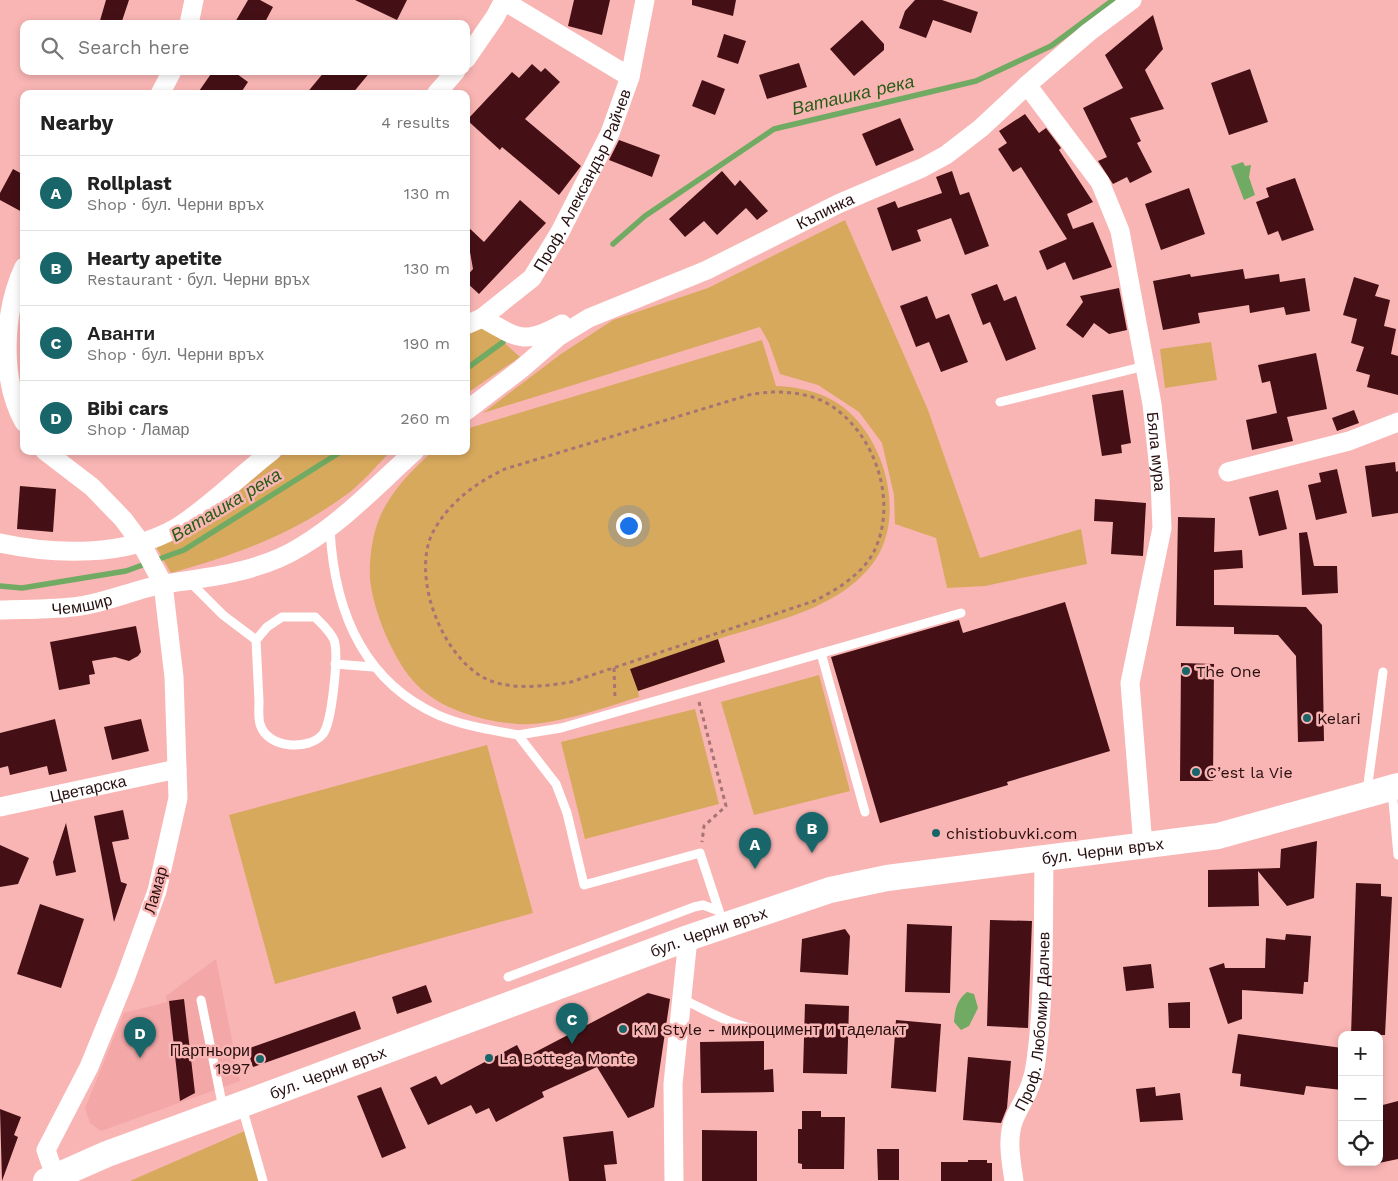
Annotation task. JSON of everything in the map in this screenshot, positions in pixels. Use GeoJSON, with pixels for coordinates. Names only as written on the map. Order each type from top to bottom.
{"type":"FeatureCollection","features":[{"type":"Feature","properties":{"kind":"main road","name":"бул. Черни връх"},"geometry":{"type":"LineString","coordinates":[[51,1178],[232,1108],[688,938],[721,919],[855,884],[1218,836],[1395,786]]}},
{"type":"Feature","properties":{"kind":"street"},"geometry":{"type":"LineString","coordinates":[[190,20],[194,0]]}},
{"type":"Feature","properties":{"kind":"street"},"geometry":{"type":"LineString","coordinates":[[470,52],[504,0],[630,77]]}},
{"type":"Feature","properties":{"kind":"street","name":"Проф. Александър Райчев"},"geometry":{"type":"LineString","coordinates":[[474,322],[532,278],[556,240],[610,133],[630,77],[645,0]]}},
{"type":"Feature","properties":{"kind":"street","name":"Къпинка"},"geometry":{"type":"LineString","coordinates":[[474,322],[513,336],[528,338],[541,335],[569,320],[580,316],[589,318],[707,270],[838,204],[946,155],[981,128],[1026,85],[1089,32],[1132,0]]}},
{"type":"Feature","properties":{"kind":"street"},"geometry":{"type":"LineString","coordinates":[[162,90],[170,75]]}},
{"type":"Feature","properties":{"kind":"street"},"geometry":{"type":"LineString","coordinates":[[439,90],[453,75]]}},
{"type":"Feature","properties":{"kind":"street","name":"Бяла мура"},"geometry":{"type":"LineString","coordinates":[[1026,85],[1100,182],[1120,231],[1152,404],[1160,480],[1162,528],[1130,683],[1143,846]]}},
{"type":"Feature","properties":{"kind":"street"},"geometry":{"type":"LineString","coordinates":[[20,276],[10,314],[7,350],[10,386],[20,412]]}},
{"type":"Feature","properties":{"kind":"street"},"geometry":{"type":"LineString","coordinates":[[470,408],[521,369],[558,337],[589,318]]}},
{"type":"Feature","properties":{"kind":"street"},"geometry":{"type":"LineString","coordinates":[[1228,472],[1349,441],[1398,422]]}},
{"type":"Feature","properties":{"kind":"street"},"geometry":{"type":"LineString","coordinates":[[50,455],[92,487],[123,519],[143,548],[161,580]]}},
{"type":"Feature","properties":{"kind":"street","name":"Чемшир"},"geometry":{"type":"LineString","coordinates":[[0,610],[80,606],[161,580],[190,582],[244,570],[274,560],[300,548],[330,529],[411,455]]}},
{"type":"Feature","properties":{"kind":"street"},"geometry":{"type":"LineString","coordinates":[[0,543],[31,550],[143,548],[176,527],[253,457]]}},
{"type":"Feature","properties":{"kind":"street","name":"Ламар"},"geometry":{"type":"LineString","coordinates":[[51,1178],[46,1150],[89,1067],[125,979],[157,891],[178,798],[174,677],[161,580]]}},
{"type":"Feature","properties":{"kind":"street","name":"Цветарска"},"geometry":{"type":"LineString","coordinates":[[0,807],[177,769]]}},
{"type":"Feature","properties":{"kind":"street","name":"Проф. Любомир Далчев"},"geometry":{"type":"LineString","coordinates":[[1014,1181],[1011,1136],[1014,1118],[1026,1099],[1035,1071],[1042,1015],[1044,859]]}},
{"type":"Feature","properties":{"kind":"street"},"geometry":{"type":"LineString","coordinates":[[674,1181],[673,1084],[688,938]]}},
{"type":"Feature","properties":{"kind":"lane"},"geometry":{"type":"LineString","coordinates":[[1000,402],[1145,366]]}},
{"type":"Feature","properties":{"kind":"lane"},"geometry":{"type":"LineString","coordinates":[[330,529],[332,556],[344,610],[372,667],[406,698],[438,715],[465,724],[518,735],[554,730],[961,613]]}},
{"type":"Feature","properties":{"kind":"lane"},"geometry":{"type":"LineString","coordinates":[[190,582],[223,615],[256,640]]}},
{"type":"Feature","properties":{"kind":"lane"},"geometry":{"type":"LineString","coordinates":[[282,617],[315,617],[335,641],[335,664],[329,719],[323,733],[313,742],[281,745],[268,738],[260,724],[256,640],[267,627],[282,617]]}},
{"type":"Feature","properties":{"kind":"lane"},"geometry":{"type":"LineString","coordinates":[[821,653],[865,812]]}},
{"type":"Feature","properties":{"kind":"lane"},"geometry":{"type":"LineString","coordinates":[[335,664],[372,667]]}},
{"type":"Feature","properties":{"kind":"lane"},"geometry":{"type":"LineString","coordinates":[[1367,794],[1383,672]]}},
{"type":"Feature","properties":{"kind":"lane"},"geometry":{"type":"LineString","coordinates":[[518,735],[556,784],[567,814],[584,885],[700,853],[721,919]]}},
{"type":"Feature","properties":{"kind":"lane"},"geometry":{"type":"LineString","coordinates":[[1395,786],[1398,854]]}},
{"type":"Feature","properties":{"kind":"lane"},"geometry":{"type":"LineString","coordinates":[[508,977],[694,907],[703,905],[721,919]]}},
{"type":"Feature","properties":{"kind":"lane"},"geometry":{"type":"LineString","coordinates":[[682,998],[737,1026],[753,1030],[772,1030]]}},
{"type":"Feature","properties":{"kind":"lane"},"geometry":{"type":"LineString","coordinates":[[201,1000],[232,1108],[263,1181]]}},
{"type":"Feature","properties":{"kind":"path"},"geometry":{"type":"LineString","coordinates":[[795,392],[829,404],[844,415],[857,428],[871,451],[880,474],[883,500],[882,528],[876,548],[866,563],[834,591],[814,601],[614,668],[571,682],[532,686],[492,681],[474,672],[458,659],[436,618],[429,594],[426,553],[432,535],[454,502],[474,486],[505,469],[752,394],[795,392]]}},
{"type":"Feature","properties":{"kind":"path"},"geometry":{"type":"LineString","coordinates":[[611,714],[616,691],[614,668]]}},
{"type":"Feature","properties":{"kind":"path"},"geometry":{"type":"LineString","coordinates":[[699,704],[726,806],[704,826],[700,853]]}},
{"type":"Feature","properties":{"kind":"shaded area"},"geometry":{"type":"Polygon","coordinates":[[[1243,162],[1245,166],[1251,165],[1249,177],[1255,195],[1244,200],[1231,166],[1243,162]]]}},
{"type":"Feature","properties":{"kind":"shaded area"},"geometry":{"type":"Polygon","coordinates":[[[845,220],[928,410],[980,558],[1081,529],[1087,564],[985,586],[947,588],[936,538],[895,524],[894,495],[882,443],[859,412],[818,385],[780,374],[769,343],[760,327],[483,413],[561,354],[613,320],[708,288],[845,220]]]}},
{"type":"Feature","properties":{"kind":"shaded area"},"geometry":{"type":"Polygon","coordinates":[[[484,325],[520,357],[470,391],[470,331],[484,325]]]}},
{"type":"Feature","properties":{"kind":"shaded area"},"geometry":{"type":"Polygon","coordinates":[[[762,340],[776,386],[811,391],[835,402],[858,422],[871,440],[881,461],[887,483],[890,506],[888,528],[882,549],[870,567],[855,582],[838,594],[820,605],[800,613],[718,639],[725,662],[638,691],[639,697],[595,711],[531,724],[492,721],[464,713],[438,701],[427,694],[408,675],[393,650],[380,621],[370,579],[373,541],[379,519],[389,500],[402,482],[429,455],[470,455],[470,428],[762,340]]]}},
{"type":"Feature","properties":{"kind":"shaded area"},"geometry":{"type":"Polygon","coordinates":[[[1211,342],[1217,380],[1165,388],[1160,349],[1211,342]]]}},
{"type":"Feature","properties":{"kind":"shaded area"},"geometry":{"type":"Polygon","coordinates":[[[282,455],[387,455],[350,492],[308,520],[242,550],[171,573],[155,545],[203,520],[282,455]]]}},
{"type":"Feature","properties":{"kind":"shaded area"},"geometry":{"type":"Polygon","coordinates":[[[819,675],[850,791],[754,815],[721,702],[819,675]]]}},
{"type":"Feature","properties":{"kind":"shaded area"},"geometry":{"type":"Polygon","coordinates":[[[695,709],[719,804],[585,839],[561,742],[695,709]]]}},
{"type":"Feature","properties":{"kind":"shaded area"},"geometry":{"type":"Polygon","coordinates":[[[487,745],[533,913],[275,984],[229,815],[487,745]]]}},
{"type":"Feature","properties":{"kind":"shaded area"},"geometry":{"type":"Polygon","coordinates":[[[216,959],[240,1081],[101,1131],[90,1123],[85,1108],[124,1013],[167,1002],[166,996],[216,959]]]}},
{"type":"Feature","properties":{"kind":"shaded area"},"geometry":{"type":"Polygon","coordinates":[[[967,992],[974,994],[978,1008],[969,1026],[961,1030],[954,1022],[955,1013],[957,1005],[967,992]]]}},
{"type":"Feature","properties":{"kind":"shaded area"},"geometry":{"type":"Polygon","coordinates":[[[247,1130],[259,1181],[130,1181],[247,1130]]]}},
{"type":"Feature","properties":{"kind":"building"},"geometry":{"type":"Polygon","coordinates":[[[106,0],[129,0],[122,20],[100,20],[106,0]]]}},
{"type":"Feature","properties":{"kind":"building"},"geometry":{"type":"Polygon","coordinates":[[[248,0],[260,0],[273,7],[266,20],[236,20],[248,0]]]}},
{"type":"Feature","properties":{"kind":"building"},"geometry":{"type":"Polygon","coordinates":[[[355,0],[407,0],[397,20],[355,0]]]}},
{"type":"Feature","properties":{"kind":"building"},"geometry":{"type":"Polygon","coordinates":[[[574,0],[610,0],[602,35],[568,26],[574,0]]]}},
{"type":"Feature","properties":{"kind":"building"},"geometry":{"type":"Polygon","coordinates":[[[692,0],[736,0],[733,16],[692,5],[692,0]]]}},
{"type":"Feature","properties":{"kind":"building"},"geometry":{"type":"Polygon","coordinates":[[[915,0],[942,0],[978,12],[971,33],[933,20],[926,38],[899,28],[905,11],[915,0]]]}},
{"type":"Feature","properties":{"kind":"building"},"geometry":{"type":"Polygon","coordinates":[[[1153,15],[1163,49],[1145,70],[1164,109],[1130,118],[1141,141],[1137,143],[1152,172],[1130,183],[1127,177],[1113,184],[1098,161],[1107,157],[1083,108],[1123,88],[1105,55],[1153,15]]]}},
{"type":"Feature","properties":{"kind":"building"},"geometry":{"type":"Polygon","coordinates":[[[862,20],[884,44],[884,50],[854,76],[830,49],[862,20]]]}},
{"type":"Feature","properties":{"kind":"building"},"geometry":{"type":"Polygon","coordinates":[[[724,34],[746,41],[738,64],[717,57],[724,34]]]}},
{"type":"Feature","properties":{"kind":"building"},"geometry":{"type":"Polygon","coordinates":[[[799,63],[807,87],[767,99],[759,75],[799,63]]]}},
{"type":"Feature","properties":{"kind":"building"},"geometry":{"type":"Polygon","coordinates":[[[532,64],[541,72],[545,68],[560,82],[525,119],[581,166],[559,195],[502,147],[500,150],[470,123],[470,117],[512,72],[519,78],[532,64]]]}},
{"type":"Feature","properties":{"kind":"building"},"geometry":{"type":"Polygon","coordinates":[[[1250,69],[1268,122],[1229,135],[1211,83],[1250,69]]]}},
{"type":"Feature","properties":{"kind":"building"},"geometry":{"type":"Polygon","coordinates":[[[210,75],[238,75],[248,82],[243,90],[200,90],[210,75]]]}},
{"type":"Feature","properties":{"kind":"building"},"geometry":{"type":"Polygon","coordinates":[[[322,75],[368,75],[355,90],[309,90],[322,75]]]}},
{"type":"Feature","properties":{"kind":"building"},"geometry":{"type":"Polygon","coordinates":[[[702,80],[725,89],[715,115],[692,106],[702,80]]]}},
{"type":"Feature","properties":{"kind":"building"},"geometry":{"type":"Polygon","coordinates":[[[1025,114],[1039,133],[1046,128],[1061,148],[1059,150],[1093,202],[1067,214],[1073,229],[1093,222],[1112,267],[1073,280],[1065,262],[1047,270],[1039,251],[1067,239],[1021,167],[1013,172],[998,149],[1007,143],[999,131],[1025,114]]]}},
{"type":"Feature","properties":{"kind":"building"},"geometry":{"type":"Polygon","coordinates":[[[900,118],[914,150],[876,166],[862,134],[900,118]]]}},
{"type":"Feature","properties":{"kind":"building"},"geometry":{"type":"Polygon","coordinates":[[[619,140],[660,155],[652,177],[609,160],[619,140]]]}},
{"type":"Feature","properties":{"kind":"building"},"geometry":{"type":"Polygon","coordinates":[[[13,169],[20,173],[20,211],[0,200],[0,193],[13,169]]]}},
{"type":"Feature","properties":{"kind":"building"},"geometry":{"type":"Polygon","coordinates":[[[722,171],[735,186],[740,180],[768,211],[757,220],[746,208],[717,235],[704,221],[685,237],[669,219],[722,171]]]}},
{"type":"Feature","properties":{"kind":"building"},"geometry":{"type":"Polygon","coordinates":[[[952,171],[960,195],[969,192],[989,246],[965,255],[951,218],[917,230],[921,241],[892,251],[877,208],[895,201],[898,208],[942,193],[936,177],[952,171]]]}},
{"type":"Feature","properties":{"kind":"building"},"geometry":{"type":"Polygon","coordinates":[[[1295,178],[1314,230],[1282,241],[1278,231],[1268,235],[1256,202],[1269,197],[1266,188],[1295,178]]]}},
{"type":"Feature","properties":{"kind":"building"},"geometry":{"type":"Polygon","coordinates":[[[1189,188],[1205,234],[1161,250],[1145,204],[1189,188]]]}},
{"type":"Feature","properties":{"kind":"building"},"geometry":{"type":"Polygon","coordinates":[[[520,200],[546,223],[479,294],[470,286],[470,272],[473,269],[470,252],[470,229],[484,242],[520,200]]]}},
{"type":"Feature","properties":{"kind":"building"},"geometry":{"type":"Polygon","coordinates":[[[1243,269],[1245,279],[1279,274],[1280,282],[1305,278],[1310,311],[1286,315],[1284,307],[1250,313],[1249,305],[1198,313],[1200,323],[1163,330],[1153,281],[1190,274],[1191,277],[1243,269]]]}},
{"type":"Feature","properties":{"kind":"building"},"geometry":{"type":"Polygon","coordinates":[[[1354,277],[1379,285],[1375,296],[1390,300],[1384,326],[1396,329],[1391,354],[1398,356],[1398,395],[1367,387],[1370,375],[1356,371],[1364,347],[1351,343],[1357,319],[1343,315],[1354,277]]]}},
{"type":"Feature","properties":{"kind":"building"},"geometry":{"type":"Polygon","coordinates":[[[997,284],[1004,301],[1016,296],[1036,349],[1006,361],[990,322],[983,325],[971,294],[997,284]]]}},
{"type":"Feature","properties":{"kind":"building"},"geometry":{"type":"Polygon","coordinates":[[[1119,288],[1127,330],[1109,334],[1094,323],[1083,338],[1066,325],[1083,302],[1080,296],[1119,288]]]}},
{"type":"Feature","properties":{"kind":"building"},"geometry":{"type":"Polygon","coordinates":[[[927,296],[936,319],[949,314],[968,362],[941,372],[929,342],[916,347],[900,306],[927,296]]]}},
{"type":"Feature","properties":{"kind":"building"},"geometry":{"type":"Polygon","coordinates":[[[1316,353],[1327,409],[1287,417],[1293,441],[1252,450],[1246,420],[1277,413],[1270,381],[1262,383],[1258,365],[1316,353]]]}},
{"type":"Feature","properties":{"kind":"building"},"geometry":{"type":"Polygon","coordinates":[[[1123,390],[1131,443],[1121,445],[1122,453],[1102,456],[1092,395],[1123,390]]]}},
{"type":"Feature","properties":{"kind":"building"},"geometry":{"type":"Polygon","coordinates":[[[1354,410],[1359,423],[1337,431],[1332,418],[1354,410]]]}},
{"type":"Feature","properties":{"kind":"building"},"geometry":{"type":"Polygon","coordinates":[[[1395,462],[1396,472],[1398,471],[1398,513],[1372,517],[1365,466],[1395,462]]]}},
{"type":"Feature","properties":{"kind":"building"},"geometry":{"type":"Polygon","coordinates":[[[1337,469],[1347,513],[1316,520],[1308,485],[1321,482],[1319,473],[1337,469]]]}},
{"type":"Feature","properties":{"kind":"building"},"geometry":{"type":"Polygon","coordinates":[[[20,486],[56,489],[53,532],[17,529],[20,486]]]}},
{"type":"Feature","properties":{"kind":"building"},"geometry":{"type":"Polygon","coordinates":[[[1278,490],[1287,529],[1259,536],[1249,497],[1278,490]]]}},
{"type":"Feature","properties":{"kind":"building"},"geometry":{"type":"Polygon","coordinates":[[[1095,499],[1146,503],[1143,556],[1111,554],[1113,522],[1094,521],[1095,499]]]}},
{"type":"Feature","properties":{"kind":"building"},"geometry":{"type":"Polygon","coordinates":[[[1178,517],[1215,518],[1214,552],[1242,550],[1243,568],[1214,570],[1214,605],[1306,607],[1322,625],[1324,741],[1298,742],[1296,656],[1278,635],[1234,634],[1234,627],[1176,626],[1178,517]]]}},
{"type":"Feature","properties":{"kind":"building"},"geometry":{"type":"Polygon","coordinates":[[[1307,532],[1314,566],[1337,566],[1338,593],[1302,595],[1299,533],[1307,532]]]}},
{"type":"Feature","properties":{"kind":"building"},"geometry":{"type":"Polygon","coordinates":[[[1065,602],[1110,751],[1007,782],[1008,785],[880,823],[831,657],[959,620],[963,633],[1065,602]]]}},
{"type":"Feature","properties":{"kind":"building"},"geometry":{"type":"Polygon","coordinates":[[[136,626],[141,652],[138,656],[129,661],[115,657],[92,661],[95,674],[89,675],[90,684],[59,690],[50,642],[136,626]]]}},
{"type":"Feature","properties":{"kind":"building"},"geometry":{"type":"Polygon","coordinates":[[[718,639],[725,662],[638,691],[630,669],[718,639]]]}},
{"type":"Feature","properties":{"kind":"building"},"geometry":{"type":"Polygon","coordinates":[[[1181,663],[1214,664],[1213,781],[1180,781],[1181,663]]]}},
{"type":"Feature","properties":{"kind":"building"},"geometry":{"type":"Polygon","coordinates":[[[55,719],[67,771],[49,775],[47,766],[10,775],[8,766],[0,768],[0,733],[55,719]]]}},
{"type":"Feature","properties":{"kind":"building"},"geometry":{"type":"Polygon","coordinates":[[[141,719],[149,751],[112,760],[104,727],[141,719]]]}},
{"type":"Feature","properties":{"kind":"building"},"geometry":{"type":"Polygon","coordinates":[[[123,810],[129,839],[112,842],[121,882],[127,884],[114,922],[94,816],[123,810]]]}},
{"type":"Feature","properties":{"kind":"building"},"geometry":{"type":"Polygon","coordinates":[[[66,823],[76,872],[56,876],[53,862],[66,823]]]}},
{"type":"Feature","properties":{"kind":"building"},"geometry":{"type":"Polygon","coordinates":[[[1317,841],[1314,898],[1287,906],[1258,871],[1259,906],[1208,907],[1208,870],[1280,868],[1281,849],[1317,841]]]}},
{"type":"Feature","properties":{"kind":"building"},"geometry":{"type":"Polygon","coordinates":[[[0,845],[29,858],[18,884],[0,887],[0,845]]]}},
{"type":"Feature","properties":{"kind":"building"},"geometry":{"type":"Polygon","coordinates":[[[1356,883],[1381,884],[1381,896],[1392,897],[1385,1035],[1383,1035],[1383,1031],[1351,1031],[1356,883]]]}},
{"type":"Feature","properties":{"kind":"building"},"geometry":{"type":"Polygon","coordinates":[[[40,904],[84,919],[61,988],[17,974],[40,904]]]}},
{"type":"Feature","properties":{"kind":"building"},"geometry":{"type":"Polygon","coordinates":[[[990,920],[1032,921],[1028,1028],[987,1026],[990,920]]]}},
{"type":"Feature","properties":{"kind":"building"},"geometry":{"type":"Polygon","coordinates":[[[907,924],[952,926],[950,993],[905,992],[907,924]]]}},
{"type":"Feature","properties":{"kind":"building"},"geometry":{"type":"Polygon","coordinates":[[[845,929],[850,936],[848,975],[800,972],[802,939],[845,929]]]}},
{"type":"Feature","properties":{"kind":"building"},"geometry":{"type":"Polygon","coordinates":[[[1286,934],[1311,936],[1308,982],[1304,982],[1303,994],[1242,990],[1242,1019],[1228,1024],[1209,968],[1224,963],[1225,968],[1265,968],[1266,938],[1285,940],[1286,934]]]}},
{"type":"Feature","properties":{"kind":"building"},"geometry":{"type":"Polygon","coordinates":[[[1151,964],[1154,988],[1126,991],[1123,967],[1151,964]]]}},
{"type":"Feature","properties":{"kind":"building"},"geometry":{"type":"Polygon","coordinates":[[[426,985],[432,1002],[397,1014],[392,997],[426,985]]]}},
{"type":"Feature","properties":{"kind":"building"},"geometry":{"type":"Polygon","coordinates":[[[648,993],[670,999],[654,1107],[628,1118],[597,1067],[542,1092],[544,1097],[496,1122],[489,1108],[476,1114],[471,1105],[428,1125],[410,1088],[436,1076],[441,1085],[517,1045],[524,1058],[648,993]]]}},
{"type":"Feature","properties":{"kind":"building"},"geometry":{"type":"Polygon","coordinates":[[[184,999],[195,1093],[180,1101],[169,1001],[184,999]]]}},
{"type":"Feature","properties":{"kind":"building"},"geometry":{"type":"Polygon","coordinates":[[[1190,1002],[1190,1028],[1169,1028],[1168,1003],[1190,1002]]]}},
{"type":"Feature","properties":{"kind":"building"},"geometry":{"type":"Polygon","coordinates":[[[805,1004],[849,1006],[847,1074],[803,1073],[805,1004]]]}},
{"type":"Feature","properties":{"kind":"building"},"geometry":{"type":"Polygon","coordinates":[[[355,1011],[361,1029],[253,1067],[247,1049],[355,1011]]]}},
{"type":"Feature","properties":{"kind":"building"},"geometry":{"type":"Polygon","coordinates":[[[896,1020],[941,1024],[936,1092],[891,1088],[896,1020]]]}},
{"type":"Feature","properties":{"kind":"building"},"geometry":{"type":"Polygon","coordinates":[[[1238,1034],[1338,1047],[1338,1090],[1306,1086],[1304,1095],[1240,1086],[1241,1074],[1232,1073],[1238,1034]]]}},
{"type":"Feature","properties":{"kind":"building"},"geometry":{"type":"Polygon","coordinates":[[[764,1041],[764,1070],[773,1069],[774,1092],[701,1093],[700,1042],[764,1041]]]}},
{"type":"Feature","properties":{"kind":"building"},"geometry":{"type":"Polygon","coordinates":[[[968,1057],[1011,1061],[1007,1108],[1001,1123],[963,1120],[968,1057]]]}},
{"type":"Feature","properties":{"kind":"building"},"geometry":{"type":"Polygon","coordinates":[[[381,1087],[406,1148],[382,1158],[357,1096],[381,1087]]]}},
{"type":"Feature","properties":{"kind":"building"},"geometry":{"type":"Polygon","coordinates":[[[1155,1087],[1156,1096],[1180,1093],[1183,1120],[1140,1122],[1136,1089],[1155,1087]]]}},
{"type":"Feature","properties":{"kind":"building"},"geometry":{"type":"Polygon","coordinates":[[[1398,1101],[1398,1159],[1383,1162],[1383,1121],[1383,1105],[1398,1101]]]}},
{"type":"Feature","properties":{"kind":"building"},"geometry":{"type":"Polygon","coordinates":[[[0,1109],[21,1117],[14,1135],[18,1137],[2,1181],[0,1109]]]}},
{"type":"Feature","properties":{"kind":"building"},"geometry":{"type":"Polygon","coordinates":[[[802,1111],[821,1111],[821,1117],[845,1117],[844,1169],[802,1169],[802,1164],[798,1163],[798,1129],[802,1129],[802,1111]]]}},
{"type":"Feature","properties":{"kind":"building"},"geometry":{"type":"Polygon","coordinates":[[[702,1130],[757,1131],[757,1181],[702,1181],[702,1130]]]}},
{"type":"Feature","properties":{"kind":"building"},"geometry":{"type":"Polygon","coordinates":[[[613,1131],[617,1164],[604,1165],[606,1181],[569,1181],[563,1137],[613,1131]]]}},
{"type":"Feature","properties":{"kind":"building"},"geometry":{"type":"Polygon","coordinates":[[[877,1149],[899,1149],[899,1180],[878,1180],[877,1149]]]}},
{"type":"Feature","properties":{"kind":"building"},"geometry":{"type":"Polygon","coordinates":[[[968,1160],[987,1160],[987,1163],[992,1163],[992,1181],[941,1181],[941,1162],[968,1162],[968,1160]]]}},
{"type":"Feature","properties":{"kind":"waterway","name":"Ваташка река"},"geometry":{"type":"LineString","coordinates":[[613,244],[645,216],[774,129],[976,81],[1051,46],[1113,0]]}},
{"type":"Feature","properties":{"kind":"waterway","name":"Ваташка река"},"geometry":{"type":"LineString","coordinates":[[470,366],[503,342]]}},
{"type":"Feature","properties":{"kind":"waterway","name":"Ваташка река"},"geometry":{"type":"LineString","coordinates":[[0,586],[22,588],[126,571],[184,550],[336,455]]}},
{"type":"Feature","properties":{"kind":"place","name":"The One"},"geometry":{"type":"Point","coordinates":[1186,671]}},
{"type":"Feature","properties":{"kind":"place","name":"Kelari"},"geometry":{"type":"Point","coordinates":[1307,718]}},
{"type":"Feature","properties":{"kind":"place","name":"C’est la Vie"},"geometry":{"type":"Point","coordinates":[1196,772]}},
{"type":"Feature","properties":{"kind":"place","name":"chistiobuvki.com"},"geometry":{"type":"Point","coordinates":[936,833]}},
{"type":"Feature","properties":{"kind":"place","name":"Hearty apetite"},"geometry":{"type":"Point","coordinates":[812,853]}},
{"type":"Feature","properties":{"kind":"place","name":"Rollplast"},"geometry":{"type":"Point","coordinates":[755,869]}},
{"type":"Feature","properties":{"kind":"place","name":"KM Style - микроцимент и таделакт"},"geometry":{"type":"Point","coordinates":[623,1029]}},
{"type":"Feature","properties":{"kind":"place","name":"Аванти"},"geometry":{"type":"Point","coordinates":[572,1044]}},
{"type":"Feature","properties":{"kind":"place","name":"Bibi cars"},"geometry":{"type":"Point","coordinates":[140,1058]}},
{"type":"Feature","properties":{"kind":"place","name":"La Bottega Monte"},"geometry":{"type":"Point","coordinates":[489,1058]}},
{"type":"Feature","properties":{"kind":"place","name":"Партньори 1997"},"geometry":{"type":"Point","coordinates":[260,1059]}}]}
